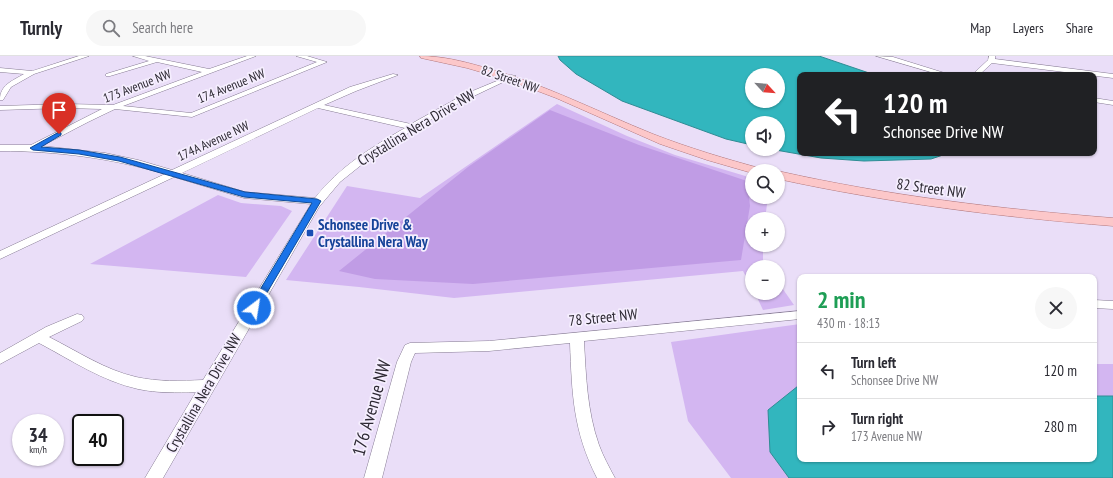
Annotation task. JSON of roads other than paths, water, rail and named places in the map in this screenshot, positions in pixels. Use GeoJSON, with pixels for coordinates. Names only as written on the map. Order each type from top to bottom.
{"type":"FeatureCollection","features":[{"type":"Feature","properties":{"kind":"main road","name":"82 Street NW"},"geometry":{"type":"LineString","coordinates":[[424,56],[511,77]]}},
{"type":"Feature","properties":{"kind":"main road","name":"82 Street NW"},"geometry":{"type":"LineString","coordinates":[[435,56],[480,66],[554,91],[592,111],[665,142],[721,161],[745,167]]}},
{"type":"Feature","properties":{"kind":"main road","name":"82 Street NW"},"geometry":{"type":"LineString","coordinates":[[785,177],[863,194],[928,204],[989,212],[1081,220],[1113,221]]}},
{"type":"Feature","properties":{"kind":"street"},"geometry":{"type":"LineString","coordinates":[[0,98],[8,86],[32,73],[86,56]]}},
{"type":"Feature","properties":{"kind":"street"},"geometry":{"type":"LineString","coordinates":[[136,56],[210,72]]}},
{"type":"Feature","properties":{"kind":"street","name":"173 Avenue NW"},"geometry":{"type":"LineString","coordinates":[[33,148],[85,120],[114,107],[253,56]]}},
{"type":"Feature","properties":{"kind":"street","name":"174 Avenue NW"},"geometry":{"type":"LineString","coordinates":[[114,107],[192,115],[324,62],[299,56]]}},
{"type":"Feature","properties":{"kind":"street"},"geometry":{"type":"LineString","coordinates":[[879,56],[892,57],[939,72]]}},
{"type":"Feature","properties":{"kind":"street"},"geometry":{"type":"LineString","coordinates":[[978,72],[991,58],[1086,72]]}},
{"type":"Feature","properties":{"kind":"street"},"geometry":{"type":"LineString","coordinates":[[108,75],[156,60]]}},
{"type":"Feature","properties":{"kind":"street"},"geometry":{"type":"LineString","coordinates":[[0,70],[32,73]]}},
{"type":"Feature","properties":{"kind":"street"},"geometry":{"type":"LineString","coordinates":[[1097,74],[1113,76]]}},
{"type":"Feature","properties":{"kind":"street","name":"174A Avenue NW"},"geometry":{"type":"LineString","coordinates":[[0,255],[360,86],[395,75]]}},
{"type":"Feature","properties":{"kind":"street","name":"Crystallina Nera Drive NW"},"geometry":{"type":"LineString","coordinates":[[154,478],[317,201],[338,178],[362,158],[477,90],[511,77]]}},
{"type":"Feature","properties":{"kind":"street"},"geometry":{"type":"LineString","coordinates":[[1097,100],[1113,103]]}},
{"type":"Feature","properties":{"kind":"street"},"geometry":{"type":"LineString","coordinates":[[0,108],[65,106],[114,107]]}},
{"type":"Feature","properties":{"kind":"street"},"geometry":{"type":"LineString","coordinates":[[317,106],[413,127]]}},
{"type":"Feature","properties":{"kind":"street"},"geometry":{"type":"LineString","coordinates":[[0,148],[33,148],[105,156],[135,162],[244,195],[317,201]]}},
{"type":"Feature","properties":{"kind":"street"},"geometry":{"type":"LineString","coordinates":[[1097,304],[1113,305]]}},
{"type":"Feature","properties":{"kind":"street","name":"78 Street NW"},"geometry":{"type":"LineString","coordinates":[[410,348],[489,346],[797,315]]}},
{"type":"Feature","properties":{"kind":"street"},"geometry":{"type":"LineString","coordinates":[[0,359],[38,337],[78,318]]}},
{"type":"Feature","properties":{"kind":"street"},"geometry":{"type":"LineString","coordinates":[[38,337],[120,378],[150,385],[174,387],[207,386]]}},
{"type":"Feature","properties":{"kind":"street"},"geometry":{"type":"LineString","coordinates":[[577,337],[581,403],[584,423],[590,445],[606,478]]}},
{"type":"Feature","properties":{"kind":"street","name":"176 Avenue NW"},"geometry":{"type":"LineString","coordinates":[[373,478],[404,362],[410,348]]}},
{"type":"Feature","properties":{"kind":"place","name":"Schonsee Drive & Crystallina Nera Way"},"geometry":{"type":"Point","coordinates":[310,233]}}]}
